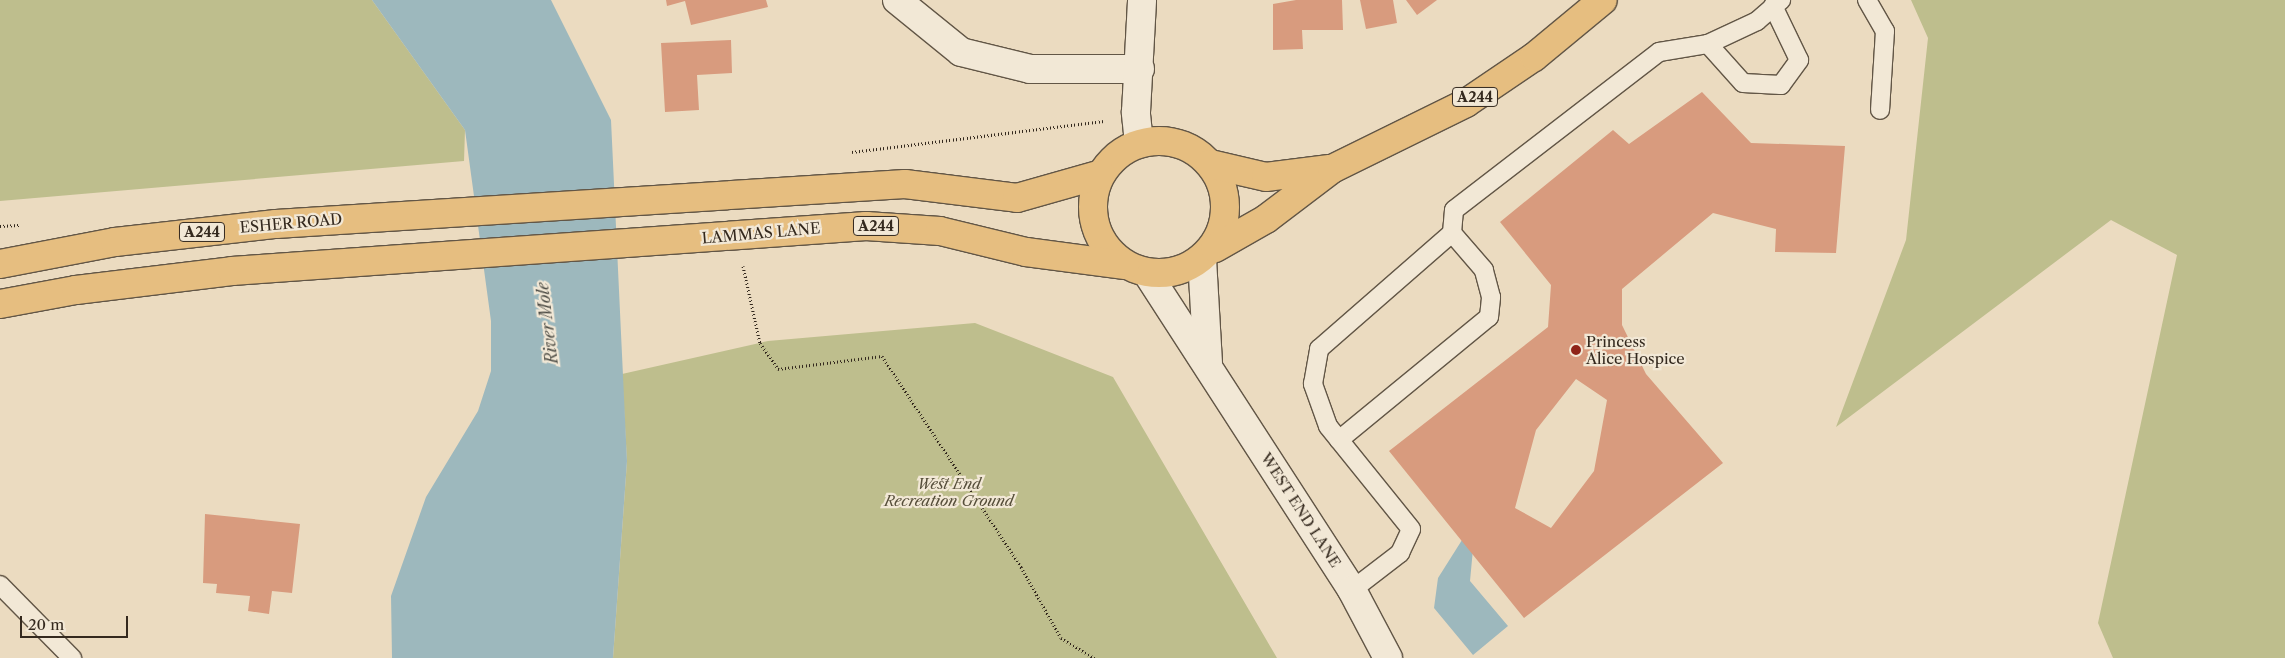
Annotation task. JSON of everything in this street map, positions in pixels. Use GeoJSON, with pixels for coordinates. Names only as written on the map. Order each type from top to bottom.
{"type":"FeatureCollection","features":[{"type":"Feature","properties":{"kind":"main road","name":"A244"},"geometry":{"type":"LineString","coordinates":[[1208,254],[1266,218],[1332,169],[1466,103],[1534,57],[1603,0]]}},
{"type":"Feature","properties":{"kind":"main road"},"geometry":{"type":"LineString","coordinates":[[1174,142],[1195,151],[1210,164],[1223,189],[1224,233],[1208,254],[1179,271],[1136,269],[1104,245],[1094,224],[1092,203],[1101,174],[1116,156],[1139,143],[1174,142]]}},
{"type":"Feature","properties":{"kind":"main road","name":"A244"},"geometry":{"type":"LineString","coordinates":[[1210,164],[1266,177],[1332,169]]}},
{"type":"Feature","properties":{"kind":"main road","name":"ESHER ROAD"},"geometry":{"type":"LineString","coordinates":[[0,264],[115,242],[405,214],[622,203],[905,184],[1017,198],[1101,174]]}},
{"type":"Feature","properties":{"kind":"main road","name":"LAMMAS LANE"},"geometry":{"type":"LineString","coordinates":[[0,304],[135,282],[394,258],[625,245],[736,235],[906,227],[1026,252],[1136,269]]}},
{"type":"Feature","properties":{"kind":"street"},"geometry":{"type":"LineString","coordinates":[[898,0],[961,52],[1030,69],[1140,69]]}},
{"type":"Feature","properties":{"kind":"street"},"geometry":{"type":"LineString","coordinates":[[1139,143],[1136,112],[1140,69],[1142,0]]}},
{"type":"Feature","properties":{"kind":"street","name":"WEST END LANE"},"geometry":{"type":"LineString","coordinates":[[1208,254],[1208,364]]}},
{"type":"Feature","properties":{"kind":"street","name":"WEST END LANE"},"geometry":{"type":"LineString","coordinates":[[1136,269],[1208,364],[1352,590],[1388,658]]}},
{"type":"Feature","properties":{"kind":"lane"},"geometry":{"type":"LineString","coordinates":[[1867,0],[1886,31],[1880,110]]}},
{"type":"Feature","properties":{"kind":"lane"},"geometry":{"type":"LineString","coordinates":[[1352,590],[1400,553],[1411,529],[1328,426],[1313,384],[1318,349],[1452,234],[1454,210],[1658,52],[1708,44],[1757,21],[1777,3],[1799,60],[1781,85],[1743,83],[1708,44]]}},
{"type":"Feature","properties":{"kind":"lane"},"geometry":{"type":"LineString","coordinates":[[1339,440],[1490,317],[1491,298],[1484,270],[1452,234]]}},
{"type":"Feature","properties":{"kind":"lane"},"geometry":{"type":"LineString","coordinates":[[0,585],[72,658]]}},
{"type":"Feature","properties":{"kind":"path"},"geometry":{"type":"LineString","coordinates":[[848,152],[1086,125],[1136,112]]}},
{"type":"Feature","properties":{"kind":"path"},"geometry":{"type":"LineString","coordinates":[[736,235],[760,343],[778,369],[882,356],[1023,566],[1061,638],[1094,658]]}},
{"type":"Feature","properties":{"kind":"green space"},"geometry":{"type":"Polygon","coordinates":[[[0,0],[372,0],[465,130],[464,161],[0,201],[0,0]]]}},
{"type":"Feature","properties":{"kind":"green space"},"geometry":{"type":"Polygon","coordinates":[[[1911,0],[2285,0],[2285,658],[2113,658],[2098,623],[2177,255],[2111,220],[1836,427],[1906,240],[1928,38],[1911,0]]]}},
{"type":"Feature","properties":{"kind":"green space","name":"West End Recreation Ground"},"geometry":{"type":"Polygon","coordinates":[[[975,323],[1113,377],[1277,658],[613,658],[627,461],[622,374],[768,341],[975,323]]]}},
{"type":"Feature","properties":{"kind":"water","name":"River Mole"},"geometry":{"type":"Polygon","coordinates":[[[372,0],[551,0],[611,120],[627,461],[613,658],[392,658],[391,596],[426,497],[478,411],[491,371],[491,321],[465,130],[372,0]]]}},
{"type":"Feature","properties":{"kind":"water"},"geometry":{"type":"Polygon","coordinates":[[[1462,540],[1473,549],[1470,581],[1508,626],[1473,655],[1434,608],[1438,578],[1462,540]]]}},
{"type":"Feature","properties":{"kind":"building"},"geometry":{"type":"Polygon","coordinates":[[[666,0],[766,0],[768,7],[691,25],[685,1],[667,6],[666,0]]]}},
{"type":"Feature","properties":{"kind":"building"},"geometry":{"type":"Polygon","coordinates":[[[1296,0],[1342,0],[1343,30],[1302,30],[1303,49],[1273,50],[1273,4],[1296,0]]]}},
{"type":"Feature","properties":{"kind":"building"},"geometry":{"type":"Polygon","coordinates":[[[1360,0],[1393,0],[1397,23],[1366,29],[1360,0]]]}},
{"type":"Feature","properties":{"kind":"building"},"geometry":{"type":"Polygon","coordinates":[[[1406,0],[1437,0],[1417,15],[1406,0]]]}},
{"type":"Feature","properties":{"kind":"building"},"geometry":{"type":"Polygon","coordinates":[[[731,40],[732,73],[697,75],[699,110],[665,112],[661,43],[731,40]]]}},
{"type":"Feature","properties":{"kind":"building","name":"Princess Alice Hospice"},"geometry":{"type":"Polygon","coordinates":[[[1702,92],[1751,143],[1845,146],[1836,253],[1775,252],[1776,229],[1713,213],[1622,289],[1622,325],[1646,374],[1723,463],[1524,618],[1389,451],[1548,327],[1551,285],[1500,222],[1613,130],[1629,144],[1702,92]],[[1576,379],[1536,430],[1515,508],[1551,528],[1594,471],[1607,400],[1576,379]]]}},
{"type":"Feature","properties":{"kind":"building"},"geometry":{"type":"Polygon","coordinates":[[[205,514],[300,524],[292,593],[272,591],[269,614],[248,611],[250,596],[216,593],[217,584],[203,583],[205,514]]]}},
{"type":"Feature","properties":{"kind":"place","name":"Princess Alice Hospice"},"geometry":{"type":"Point","coordinates":[1576,350]}}]}
